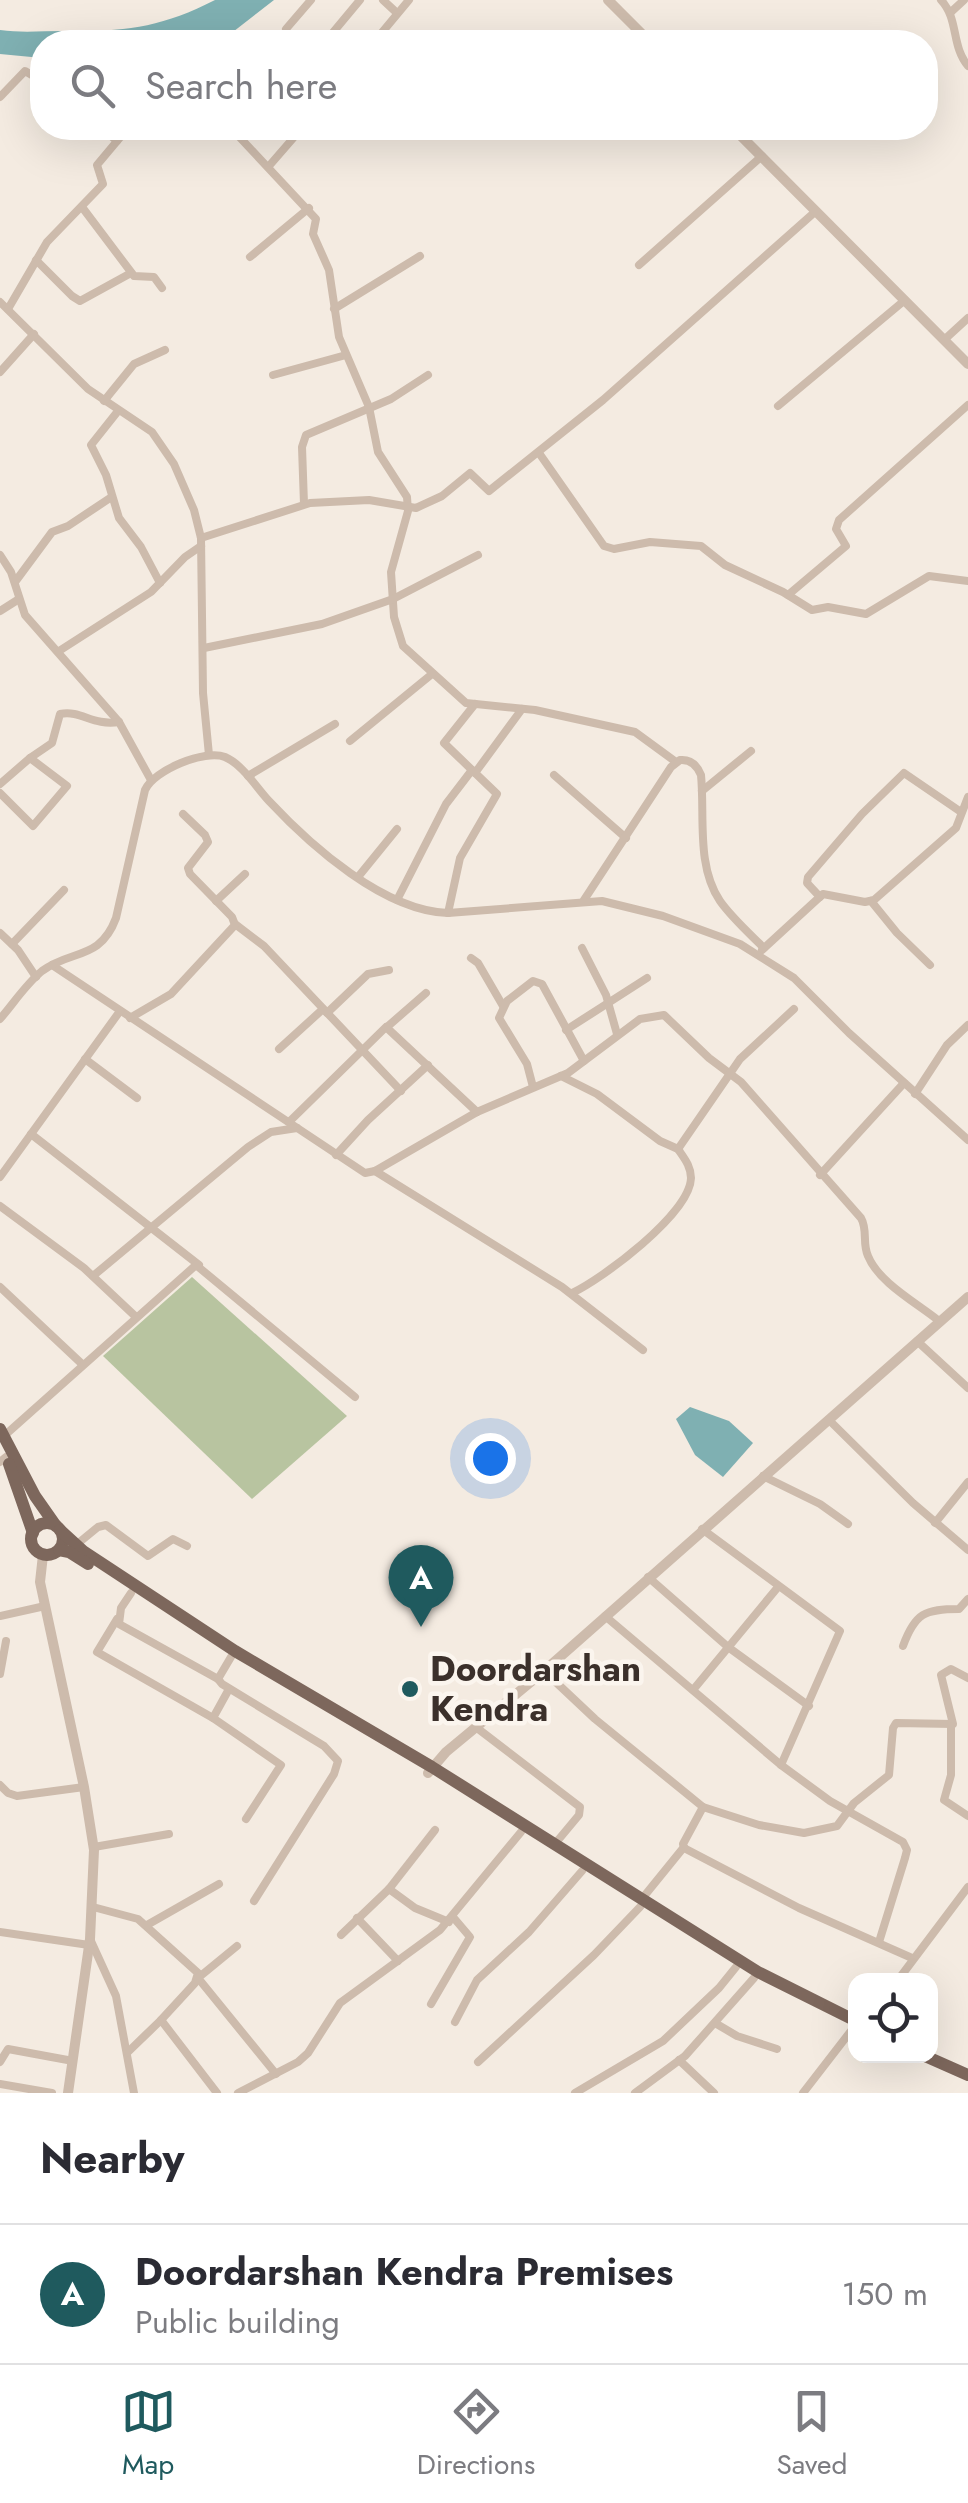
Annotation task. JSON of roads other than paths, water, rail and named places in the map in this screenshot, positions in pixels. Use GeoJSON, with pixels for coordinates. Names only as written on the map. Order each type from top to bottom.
{"type":"FeatureCollection","features":[{"type":"Feature","properties":{"kind":"main road"},"geometry":{"type":"LineString","coordinates":[[2,1446],[58,1528],[76,1545],[235,1651],[554,1844],[736,1967],[848,2022]]}},
{"type":"Feature","properties":{"kind":"main road"},"geometry":{"type":"LineString","coordinates":[[2,1446],[23,1498],[34,1548],[43,1555],[59,1550],[68,1552],[231,1657],[430,1770],[582,1871],[848,2021]]}},
{"type":"Feature","properties":{"kind":"main road"},"geometry":{"type":"LineString","coordinates":[[33,1533],[46,1524],[58,1528]]}},
{"type":"Feature","properties":{"kind":"main road"},"geometry":{"type":"LineString","coordinates":[[58,1528],[63,1541],[59,1550]]}},
{"type":"Feature","properties":{"kind":"main road"},"geometry":{"type":"LineString","coordinates":[[938,2062],[968,2075]]}},
{"type":"Feature","properties":{"kind":"street"},"geometry":{"type":"LineString","coordinates":[[286,29],[311,0]]}},
{"type":"Feature","properties":{"kind":"street"},"geometry":{"type":"LineString","coordinates":[[335,30],[360,0]]}},
{"type":"Feature","properties":{"kind":"street"},"geometry":{"type":"LineString","coordinates":[[384,0],[398,14]]}},
{"type":"Feature","properties":{"kind":"street"},"geometry":{"type":"LineString","coordinates":[[384,30],[409,0]]}},
{"type":"Feature","properties":{"kind":"street"},"geometry":{"type":"LineString","coordinates":[[608,0],[638,30]]}},
{"type":"Feature","properties":{"kind":"street"},"geometry":{"type":"LineString","coordinates":[[941,0],[951,12],[958,52],[968,66]]}},
{"type":"Feature","properties":{"kind":"street"},"geometry":{"type":"LineString","coordinates":[[951,12],[964,0]]}},
{"type":"Feature","properties":{"kind":"street"},"geometry":{"type":"LineString","coordinates":[[954,33],[968,32]]}},
{"type":"Feature","properties":{"kind":"street"},"geometry":{"type":"LineString","coordinates":[[0,98],[25,71],[30,74]]}},
{"type":"Feature","properties":{"kind":"street"},"geometry":{"type":"LineString","coordinates":[[243,140],[316,218],[313,234],[329,270],[346,355],[369,407],[378,452],[405,492],[408,508],[391,564],[392,598],[400,639],[456,697],[475,704],[522,708],[636,732],[676,762],[688,760],[698,768],[705,856],[720,901],[762,951],[968,1140]]}},
{"type":"Feature","properties":{"kind":"street"},"geometry":{"type":"LineString","coordinates":[[268,166],[291,140]]}},
{"type":"Feature","properties":{"kind":"street"},"geometry":{"type":"LineString","coordinates":[[746,140],[968,364]]}},
{"type":"Feature","properties":{"kind":"street"},"geometry":{"type":"LineString","coordinates":[[8,309],[52,236],[103,184],[97,165],[118,141]]}},
{"type":"Feature","properties":{"kind":"street"},"geometry":{"type":"LineString","coordinates":[[639,265],[762,156]]}},
{"type":"Feature","properties":{"kind":"street"},"geometry":{"type":"LineString","coordinates":[[82,206],[131,272],[138,278],[156,278],[162,288]]}},
{"type":"Feature","properties":{"kind":"street"},"geometry":{"type":"LineString","coordinates":[[250,258],[308,208]]}},
{"type":"Feature","properties":{"kind":"street"},"geometry":{"type":"LineString","coordinates":[[59,651],[141,600],[201,542],[304,504],[370,500],[408,508],[426,505],[470,473],[489,491],[539,453],[816,211]]}},
{"type":"Feature","properties":{"kind":"street"},"geometry":{"type":"LineString","coordinates":[[334,309],[420,256]]}},
{"type":"Feature","properties":{"kind":"street"},"geometry":{"type":"LineString","coordinates":[[36,260],[80,300],[131,272]]}},
{"type":"Feature","properties":{"kind":"street"},"geometry":{"type":"LineString","coordinates":[[778,406],[905,300]]}},
{"type":"Feature","properties":{"kind":"street"},"geometry":{"type":"LineString","coordinates":[[0,302],[88,390],[147,428],[167,452],[194,510],[201,542],[204,723],[209,755]]}},
{"type":"Feature","properties":{"kind":"street"},"geometry":{"type":"LineString","coordinates":[[944,340],[968,318]]}},
{"type":"Feature","properties":{"kind":"street"},"geometry":{"type":"LineString","coordinates":[[0,372],[34,334]]}},
{"type":"Feature","properties":{"kind":"street"},"geometry":{"type":"LineString","coordinates":[[104,401],[134,364],[166,350]]}},
{"type":"Feature","properties":{"kind":"street"},"geometry":{"type":"LineString","coordinates":[[273,375],[346,355]]}},
{"type":"Feature","properties":{"kind":"street"},"geometry":{"type":"LineString","coordinates":[[304,504],[303,439],[392,399],[428,375]]}},
{"type":"Feature","properties":{"kind":"street"},"geometry":{"type":"LineString","coordinates":[[788,595],[846,546],[836,528],[839,520],[968,405]]}},
{"type":"Feature","properties":{"kind":"street"},"geometry":{"type":"LineString","coordinates":[[118,410],[91,444],[106,475],[119,518],[142,547],[160,583]]}},
{"type":"Feature","properties":{"kind":"street"},"geometry":{"type":"LineString","coordinates":[[539,453],[604,546],[614,549],[650,542],[700,546],[730,568],[812,610],[828,607],[866,614],[929,576],[968,581]]}},
{"type":"Feature","properties":{"kind":"street"},"geometry":{"type":"LineString","coordinates":[[16,582],[52,532],[110,498]]}},
{"type":"Feature","properties":{"kind":"street"},"geometry":{"type":"LineString","coordinates":[[204,648],[316,626],[392,598],[478,554]]}},
{"type":"Feature","properties":{"kind":"street"},"geometry":{"type":"LineString","coordinates":[[0,555],[16,582],[28,620],[119,722],[151,780]]}},
{"type":"Feature","properties":{"kind":"street"},"geometry":{"type":"LineString","coordinates":[[0,611],[19,599]]}},
{"type":"Feature","properties":{"kind":"street"},"geometry":{"type":"LineString","coordinates":[[350,741],[432,674]]}},
{"type":"Feature","properties":{"kind":"street"},"geometry":{"type":"LineString","coordinates":[[448,913],[460,858],[497,794],[444,741],[475,704]]}},
{"type":"Feature","properties":{"kind":"street"},"geometry":{"type":"LineString","coordinates":[[397,900],[446,804],[522,708]]}},
{"type":"Feature","properties":{"kind":"street"},"geometry":{"type":"LineString","coordinates":[[0,784],[52,743],[60,714],[76,713],[101,724],[119,722]]}},
{"type":"Feature","properties":{"kind":"street"},"geometry":{"type":"LineString","coordinates":[[248,776],[335,724]]}},
{"type":"Feature","properties":{"kind":"street"},"geometry":{"type":"LineString","coordinates":[[702,791],[751,751]]}},
{"type":"Feature","properties":{"kind":"street"},"geometry":{"type":"LineString","coordinates":[[0,1020],[36,977],[52,965],[90,951],[110,934],[145,790],[151,780],[167,769],[209,755],[227,758],[286,819],[358,878],[397,900],[448,913],[584,900],[616,903],[762,951]]}},
{"type":"Feature","properties":{"kind":"street"},"geometry":{"type":"LineString","coordinates":[[0,793],[33,826],[50,810],[67,786],[30,758]]}},
{"type":"Feature","properties":{"kind":"street"},"geometry":{"type":"LineString","coordinates":[[584,900],[676,762]]}},
{"type":"Feature","properties":{"kind":"street"},"geometry":{"type":"LineString","coordinates":[[820,896],[806,883],[808,877],[862,814],[904,774],[960,812]]}},
{"type":"Feature","properties":{"kind":"street"},"geometry":{"type":"LineString","coordinates":[[554,775],[626,838]]}},
{"type":"Feature","properties":{"kind":"street"},"geometry":{"type":"LineString","coordinates":[[872,901],[952,832],[959,824],[968,797]]}},
{"type":"Feature","properties":{"kind":"street"},"geometry":{"type":"LineString","coordinates":[[183,814],[208,842],[188,871],[400,1091]]}},
{"type":"Feature","properties":{"kind":"street"},"geometry":{"type":"LineString","coordinates":[[358,878],[397,829]]}},
{"type":"Feature","properties":{"kind":"street"},"geometry":{"type":"LineString","coordinates":[[216,901],[245,874]]}},
{"type":"Feature","properties":{"kind":"street"},"geometry":{"type":"LineString","coordinates":[[12,944],[64,890]]}},
{"type":"Feature","properties":{"kind":"street"},"geometry":{"type":"LineString","coordinates":[[762,951],[826,894],[872,901],[896,933],[930,965]]}},
{"type":"Feature","properties":{"kind":"street"},"geometry":{"type":"LineString","coordinates":[[130,1018],[160,1002],[183,983],[235,924]]}},
{"type":"Feature","properties":{"kind":"street"},"geometry":{"type":"LineString","coordinates":[[0,934],[36,977]]}},
{"type":"Feature","properties":{"kind":"street"},"geometry":{"type":"LineString","coordinates":[[582,948],[608,1003],[617,1034]]}},
{"type":"Feature","properties":{"kind":"street"},"geometry":{"type":"LineString","coordinates":[[471,958],[478,963],[503,1006]]}},
{"type":"Feature","properties":{"kind":"street"},"geometry":{"type":"LineString","coordinates":[[52,965],[359,1172],[375,1171],[476,1112],[561,1076],[650,1015],[664,1016],[731,1073],[863,1221],[865,1249],[872,1264],[939,1321]]}},
{"type":"Feature","properties":{"kind":"street"},"geometry":{"type":"LineString","coordinates":[[279,1049],[368,974],[389,970]]}},
{"type":"Feature","properties":{"kind":"street"},"geometry":{"type":"LineString","coordinates":[[566,1030],[647,978]]}},
{"type":"Feature","properties":{"kind":"street"},"geometry":{"type":"LineString","coordinates":[[533,1087],[527,1064],[500,1022],[503,1006],[525,985],[536,980],[584,1062]]}},
{"type":"Feature","properties":{"kind":"street"},"geometry":{"type":"LineString","coordinates":[[93,1276],[248,1147],[272,1132],[294,1125],[361,1049],[426,993]]}},
{"type":"Feature","properties":{"kind":"street"},"geometry":{"type":"LineString","coordinates":[[678,1149],[744,1056],[794,1009]]}},
{"type":"Feature","properties":{"kind":"street"},"geometry":{"type":"LineString","coordinates":[[0,1176],[120,1011]]}},
{"type":"Feature","properties":{"kind":"street"},"geometry":{"type":"LineString","coordinates":[[914,1094],[946,1045],[968,1024]]}},
{"type":"Feature","properties":{"kind":"street"},"geometry":{"type":"LineString","coordinates":[[387,1027],[476,1112]]}},
{"type":"Feature","properties":{"kind":"street"},"geometry":{"type":"LineString","coordinates":[[85,1060],[137,1098]]}},
{"type":"Feature","properties":{"kind":"street"},"geometry":{"type":"LineString","coordinates":[[336,1156],[428,1066]]}},
{"type":"Feature","properties":{"kind":"street"},"geometry":{"type":"LineString","coordinates":[[561,1076],[597,1094],[660,1141],[678,1149],[691,1178],[682,1200],[657,1229],[612,1271],[572,1293]]}},
{"type":"Feature","properties":{"kind":"street"},"geometry":{"type":"LineString","coordinates":[[820,1175],[904,1083]]}},
{"type":"Feature","properties":{"kind":"street"},"geometry":{"type":"LineString","coordinates":[[30,1134],[198,1265],[355,1397]]}},
{"type":"Feature","properties":{"kind":"street"},"geometry":{"type":"LineString","coordinates":[[375,1171],[572,1293],[643,1350]]}},
{"type":"Feature","properties":{"kind":"street"},"geometry":{"type":"LineString","coordinates":[[0,1206],[93,1276],[135,1316]]}},
{"type":"Feature","properties":{"kind":"street"},"geometry":{"type":"LineString","coordinates":[[2,1446],[82,1364],[186,1271],[198,1265]]}},
{"type":"Feature","properties":{"kind":"street"},"geometry":{"type":"LineString","coordinates":[[0,1286],[82,1364]]}},
{"type":"Feature","properties":{"kind":"street"},"geometry":{"type":"LineString","coordinates":[[430,1770],[968,1297]]}},
{"type":"Feature","properties":{"kind":"street"},"geometry":{"type":"LineString","coordinates":[[917,1341],[968,1388]]}},
{"type":"Feature","properties":{"kind":"street"},"geometry":{"type":"LineString","coordinates":[[830,1421],[935,1524],[968,1550]]}},
{"type":"Feature","properties":{"kind":"street"},"geometry":{"type":"LineString","coordinates":[[763,1476],[820,1504],[848,1524]]}},
{"type":"Feature","properties":{"kind":"street"},"geometry":{"type":"LineString","coordinates":[[935,1524],[968,1482]]}},
{"type":"Feature","properties":{"kind":"street"},"geometry":{"type":"LineString","coordinates":[[76,1545],[106,1525],[148,1556],[173,1540],[187,1546]]}},
{"type":"Feature","properties":{"kind":"street"},"geometry":{"type":"LineString","coordinates":[[702,1530],[840,1631],[781,1765]]}},
{"type":"Feature","properties":{"kind":"street"},"geometry":{"type":"LineString","coordinates":[[43,1555],[40,1582],[94,1847],[90,1942],[68,2093]]}},
{"type":"Feature","properties":{"kind":"street"},"geometry":{"type":"LineString","coordinates":[[648,1577],[728,1647],[809,1706]]}},
{"type":"Feature","properties":{"kind":"street"},"geometry":{"type":"LineString","coordinates":[[693,1690],[778,1587]]}},
{"type":"Feature","properties":{"kind":"street"},"geometry":{"type":"LineString","coordinates":[[131,1593],[97,1652],[213,1718],[281,1765],[246,1819]]}},
{"type":"Feature","properties":{"kind":"street"},"geometry":{"type":"LineString","coordinates":[[903,1646],[908,1631],[920,1616],[936,1608],[958,1608],[968,1600]]}},
{"type":"Feature","properties":{"kind":"street"},"geometry":{"type":"LineString","coordinates":[[0,1616],[46,1606]]}},
{"type":"Feature","properties":{"kind":"street"},"geometry":{"type":"LineString","coordinates":[[604,1615],[781,1765],[898,1838],[907,1850],[879,1942]]}},
{"type":"Feature","properties":{"kind":"street"},"geometry":{"type":"LineString","coordinates":[[118,1619],[119,1624],[218,1679],[228,1689],[324,1746],[338,1760],[334,1774],[254,1902]]}},
{"type":"Feature","properties":{"kind":"street"},"geometry":{"type":"LineString","coordinates":[[0,1674],[6,1641]]}},
{"type":"Feature","properties":{"kind":"street"},"geometry":{"type":"LineString","coordinates":[[218,1679],[231,1657]]}},
{"type":"Feature","properties":{"kind":"street"},"geometry":{"type":"LineString","coordinates":[[968,1678],[951,1669],[941,1675],[953,1722],[951,1775],[944,1800],[968,1816]]}},
{"type":"Feature","properties":{"kind":"street"},"geometry":{"type":"LineString","coordinates":[[544,1671],[594,1719],[703,1808],[759,1826],[804,1833],[837,1826],[848,1810],[890,1773],[894,1725],[951,1726]]}},
{"type":"Feature","properties":{"kind":"street"},"geometry":{"type":"LineString","coordinates":[[213,1718],[228,1689]]}},
{"type":"Feature","properties":{"kind":"street"},"geometry":{"type":"LineString","coordinates":[[476,1728],[580,1807],[554,1844]]}},
{"type":"Feature","properties":{"kind":"street"},"geometry":{"type":"LineString","coordinates":[[0,1785],[16,1796],[84,1787]]}},
{"type":"Feature","properties":{"kind":"street"},"geometry":{"type":"LineString","coordinates":[[478,2062],[594,1955],[640,1904],[684,1847],[703,1808]]}},
{"type":"Feature","properties":{"kind":"street"},"geometry":{"type":"LineString","coordinates":[[341,1934],[388,1889],[435,1830]]}},
{"type":"Feature","properties":{"kind":"street"},"geometry":{"type":"LineString","coordinates":[[238,2093],[308,2053],[345,1999],[432,1938],[451,1920],[521,1832]]}},
{"type":"Feature","properties":{"kind":"street"},"geometry":{"type":"LineString","coordinates":[[94,1847],[168,1834]]}},
{"type":"Feature","properties":{"kind":"street"},"geometry":{"type":"LineString","coordinates":[[684,1847],[799,1908],[912,1958]]}},
{"type":"Feature","properties":{"kind":"street"},"geometry":{"type":"LineString","coordinates":[[455,2022],[477,1980],[529,1932],[582,1871]]}},
{"type":"Feature","properties":{"kind":"street"},"geometry":{"type":"LineString","coordinates":[[147,1925],[219,1884]]}},
{"type":"Feature","properties":{"kind":"street"},"geometry":{"type":"LineString","coordinates":[[902,1973],[968,1886]]}},
{"type":"Feature","properties":{"kind":"street"},"geometry":{"type":"LineString","coordinates":[[388,1889],[414,1908],[451,1920],[470,1938],[431,2004]]}},
{"type":"Feature","properties":{"kind":"street"},"geometry":{"type":"LineString","coordinates":[[93,1907],[122,1912],[147,1925],[196,1970],[198,1978],[276,2074]]}},
{"type":"Feature","properties":{"kind":"street"},"geometry":{"type":"LineString","coordinates":[[357,1918],[398,1961]]}},
{"type":"Feature","properties":{"kind":"street"},"geometry":{"type":"LineString","coordinates":[[0,1932],[90,1942]]}},
{"type":"Feature","properties":{"kind":"street"},"geometry":{"type":"LineString","coordinates":[[90,1942],[116,1996],[134,2093]]}},
{"type":"Feature","properties":{"kind":"street"},"geometry":{"type":"LineString","coordinates":[[128,2052],[198,1978],[236,1946]]}},
{"type":"Feature","properties":{"kind":"street"},"geometry":{"type":"LineString","coordinates":[[575,2093],[663,2041],[720,1988],[736,1967]]}},
{"type":"Feature","properties":{"kind":"street"},"geometry":{"type":"LineString","coordinates":[[635,2093],[679,2060],[754,1978]]}},
{"type":"Feature","properties":{"kind":"street"},"geometry":{"type":"LineString","coordinates":[[161,2020],[216,2093]]}},
{"type":"Feature","properties":{"kind":"street"},"geometry":{"type":"LineString","coordinates":[[715,2023],[736,2036],[777,2048]]}},
{"type":"Feature","properties":{"kind":"street"},"geometry":{"type":"LineString","coordinates":[[803,2093],[848,2034]]}},
{"type":"Feature","properties":{"kind":"street"},"geometry":{"type":"LineString","coordinates":[[0,2062],[8,2049],[73,2062]]}},
{"type":"Feature","properties":{"kind":"street"},"geometry":{"type":"LineString","coordinates":[[679,2060],[714,2093]]}},
{"type":"Feature","properties":{"kind":"street"},"geometry":{"type":"LineString","coordinates":[[0,2084],[52,2093]]}},
{"type":"Feature","properties":{"kind":"street"},"geometry":{"type":"LineString","coordinates":[[696,2093],[706,2085]]}},
{"type":"Feature","properties":{"kind":"water"},"geometry":{"type":"Polygon","coordinates":[[[215,0],[274,0],[235,30],[104,30],[177,17],[215,0]]]}},
{"type":"Feature","properties":{"kind":"water"},"geometry":{"type":"Polygon","coordinates":[[[0,30],[30,32],[30,57],[0,54],[0,30]]]}},
{"type":"Feature","properties":{"kind":"water"},"geometry":{"type":"Polygon","coordinates":[[[690,1407],[729,1421],[753,1443],[723,1477],[695,1455],[676,1419],[690,1407]]]}},
{"type":"Feature","properties":{"kind":"place","name":"Doordarshan Kendra Premises"},"geometry":{"type":"Point","coordinates":[421,1627]}},
{"type":"Feature","properties":{"kind":"place","name":"Doordarshan Kendra"},"geometry":{"type":"Point","coordinates":[410,1689]}}]}
